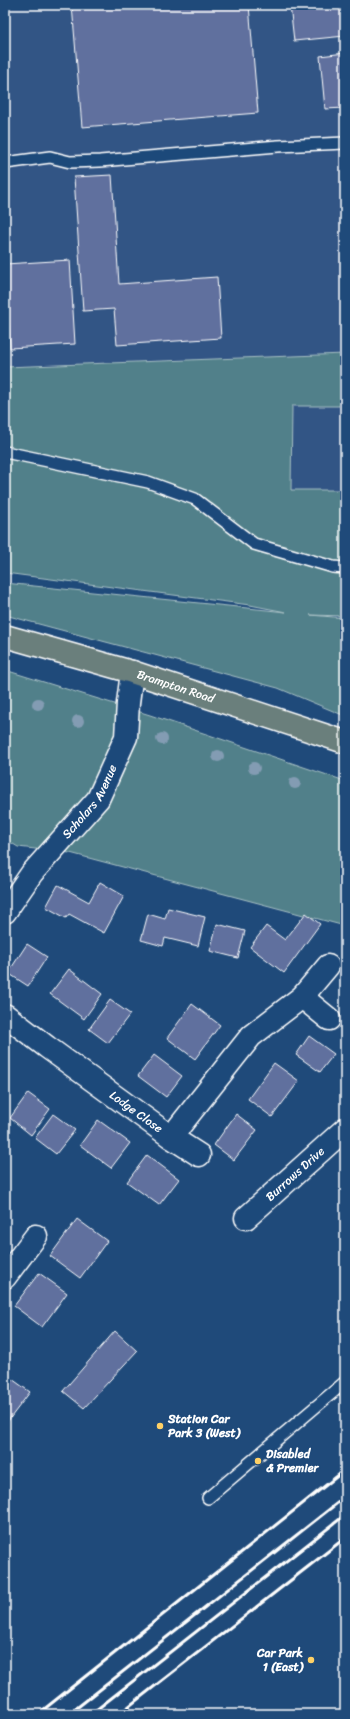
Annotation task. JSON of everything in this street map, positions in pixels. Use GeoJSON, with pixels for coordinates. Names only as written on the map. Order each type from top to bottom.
{"type":"FeatureCollection","features":[{"type":"Feature","properties":{"kind":"main road","name":"Brampton Road"},"geometry":{"type":"LineString","coordinates":[[5,636],[132,672],[345,742]]}},
{"type":"Feature","properties":{"kind":"street","name":"Scholars Avenue"},"geometry":{"type":"LineString","coordinates":[[5,912],[32,873],[98,799],[126,737],[132,672]]}},
{"type":"Feature","properties":{"kind":"street","name":"Lodge Close"},"geometry":{"type":"LineString","coordinates":[[5,1014],[47,1047],[171,1137],[251,1036],[302,997],[328,966]]}},
{"type":"Feature","properties":{"kind":"street"},"geometry":{"type":"LineString","coordinates":[[302,997],[329,1019]]}},
{"type":"Feature","properties":{"kind":"street","name":"Burrows Drive"},"geometry":{"type":"LineString","coordinates":[[246,1218],[345,1129]]}},
{"type":"Feature","properties":{"kind":"street"},"geometry":{"type":"LineString","coordinates":[[171,1137],[198,1155]]}},
{"type":"Feature","properties":{"kind":"street"},"geometry":{"type":"LineString","coordinates":[[5,1277],[36,1236]]}},
{"type":"Feature","properties":{"kind":"lane"},"geometry":{"type":"LineString","coordinates":[[5,163],[50,157],[70,162],[100,161],[278,146],[345,143]]}},
{"type":"Feature","properties":{"kind":"lane"},"geometry":{"type":"LineString","coordinates":[[5,452],[148,482],[195,499],[254,544],[333,567],[345,568]]}},
{"type":"Feature","properties":{"kind":"lane"},"geometry":{"type":"LineString","coordinates":[[208,1498],[345,1382]]}},
{"type":"Feature","properties":{"kind":"shaded area"},"geometry":{"type":"Polygon","coordinates":[[[5,5],[345,5],[345,354],[5,367],[5,5]]]}},
{"type":"Feature","properties":{"kind":"shaded area"},"geometry":{"type":"Polygon","coordinates":[[[292,406],[345,406],[345,490],[291,490],[292,406]]]}},
{"type":"Feature","properties":{"kind":"green space"},"geometry":{"type":"Polygon","coordinates":[[[345,354],[345,406],[292,406],[291,490],[345,490],[345,616],[310,615],[345,618],[345,716],[278,688],[5,615],[5,583],[286,612],[250,605],[5,573],[5,367],[345,354]]]}},
{"type":"Feature","properties":{"kind":"green space"},"geometry":{"type":"Polygon","coordinates":[[[5,670],[150,715],[345,781],[345,926],[70,853],[18,847],[5,839],[5,670]]]}},
{"type":"Feature","properties":{"kind":"building"},"geometry":{"type":"Polygon","coordinates":[[[72,5],[249,5],[258,113],[82,127],[72,5]]]}},
{"type":"Feature","properties":{"kind":"building"},"geometry":{"type":"Polygon","coordinates":[[[290,5],[345,5],[345,36],[294,41],[290,5]]]}},
{"type":"Feature","properties":{"kind":"building"},"geometry":{"type":"Polygon","coordinates":[[[345,53],[345,108],[325,109],[320,56],[345,53]]]}},
{"type":"Feature","properties":{"kind":"building"},"geometry":{"type":"Polygon","coordinates":[[[112,175],[119,284],[217,277],[221,338],[117,345],[114,309],[83,311],[74,177],[112,175]]]}},
{"type":"Feature","properties":{"kind":"building"},"geometry":{"type":"Polygon","coordinates":[[[70,260],[75,344],[10,348],[5,264],[70,260]]]}},
{"type":"Feature","properties":{"kind":"building"},"geometry":{"type":"Polygon","coordinates":[[[100,882],[124,896],[104,933],[69,914],[66,918],[46,907],[58,885],[89,902],[100,882]]]}},
{"type":"Feature","properties":{"kind":"building"},"geometry":{"type":"Polygon","coordinates":[[[168,908],[205,917],[198,946],[165,938],[163,946],[141,940],[148,914],[165,919],[168,908]]]}},
{"type":"Feature","properties":{"kind":"building"},"geometry":{"type":"Polygon","coordinates":[[[306,913],[320,924],[284,973],[250,947],[266,926],[285,940],[306,913]]]}},
{"type":"Feature","properties":{"kind":"building"},"geometry":{"type":"Polygon","coordinates":[[[217,924],[245,931],[238,958],[210,951],[217,924]]]}},
{"type":"Feature","properties":{"kind":"building"},"geometry":{"type":"Polygon","coordinates":[[[27,944],[47,957],[28,986],[8,973],[27,944]]]}},
{"type":"Feature","properties":{"kind":"building"},"geometry":{"type":"Polygon","coordinates":[[[69,969],[102,994],[84,1019],[50,994],[69,969]]]}},
{"type":"Feature","properties":{"kind":"building"},"geometry":{"type":"Polygon","coordinates":[[[110,1000],[130,1014],[108,1043],[89,1029],[110,1000]]]}},
{"type":"Feature","properties":{"kind":"building"},"geometry":{"type":"Polygon","coordinates":[[[192,1004],[220,1025],[195,1059],[167,1038],[192,1004]]]}},
{"type":"Feature","properties":{"kind":"building"},"geometry":{"type":"Polygon","coordinates":[[[309,1036],[334,1054],[320,1072],[296,1055],[309,1036]]]}},
{"type":"Feature","properties":{"kind":"building"},"geometry":{"type":"Polygon","coordinates":[[[154,1055],[182,1076],[166,1097],[138,1076],[154,1055]]]}},
{"type":"Feature","properties":{"kind":"building"},"geometry":{"type":"Polygon","coordinates":[[[274,1063],[299,1081],[272,1117],[248,1099],[274,1063]]]}},
{"type":"Feature","properties":{"kind":"building"},"geometry":{"type":"Polygon","coordinates":[[[28,1093],[50,1109],[31,1135],[10,1118],[28,1093]]]}},
{"type":"Feature","properties":{"kind":"building"},"geometry":{"type":"Polygon","coordinates":[[[53,1114],[75,1130],[56,1154],[35,1138],[53,1114]]]}},
{"type":"Feature","properties":{"kind":"building"},"geometry":{"type":"Polygon","coordinates":[[[236,1114],[257,1130],[234,1160],[214,1145],[236,1114]]]}},
{"type":"Feature","properties":{"kind":"building"},"geometry":{"type":"Polygon","coordinates":[[[98,1120],[130,1143],[111,1168],[80,1145],[98,1120]]]}},
{"type":"Feature","properties":{"kind":"building"},"geometry":{"type":"Polygon","coordinates":[[[147,1155],[179,1179],[159,1205],[127,1182],[147,1155]]]}},
{"type":"Feature","properties":{"kind":"building"},"geometry":{"type":"Polygon","coordinates":[[[77,1219],[107,1241],[80,1278],[50,1256],[77,1219]]]}},
{"type":"Feature","properties":{"kind":"building"},"geometry":{"type":"Polygon","coordinates":[[[39,1273],[67,1293],[42,1327],[14,1306],[39,1273]]]}},
{"type":"Feature","properties":{"kind":"building"},"geometry":{"type":"Polygon","coordinates":[[[115,1331],[137,1351],[84,1408],[63,1391],[115,1331]]]}},
{"type":"Feature","properties":{"kind":"building"},"geometry":{"type":"Polygon","coordinates":[[[5,1374],[30,1392],[8,1421],[5,1419],[5,1374]]]}},
{"type":"Feature","properties":{"kind":"railway"},"geometry":{"type":"LineString","coordinates":[[38,1714],[345,1470]]}},
{"type":"Feature","properties":{"kind":"railway"},"geometry":{"type":"LineString","coordinates":[[69,1714],[345,1497]]}},
{"type":"Feature","properties":{"kind":"railway"},"geometry":{"type":"LineString","coordinates":[[91,1714],[345,1515]]}},
{"type":"Feature","properties":{"kind":"railway"},"geometry":{"type":"LineString","coordinates":[[119,1714],[345,1538]]}},
{"type":"Feature","properties":{"kind":"place","name":"Station Car Park 3 (West)"},"geometry":{"type":"Point","coordinates":[160,1426]}},
{"type":"Feature","properties":{"kind":"place","name":"Disabled & Premier"},"geometry":{"type":"Point","coordinates":[258,1461]}},
{"type":"Feature","properties":{"kind":"place","name":"Car Park 1 (East)"},"geometry":{"type":"Point","coordinates":[311,1660]}}]}
